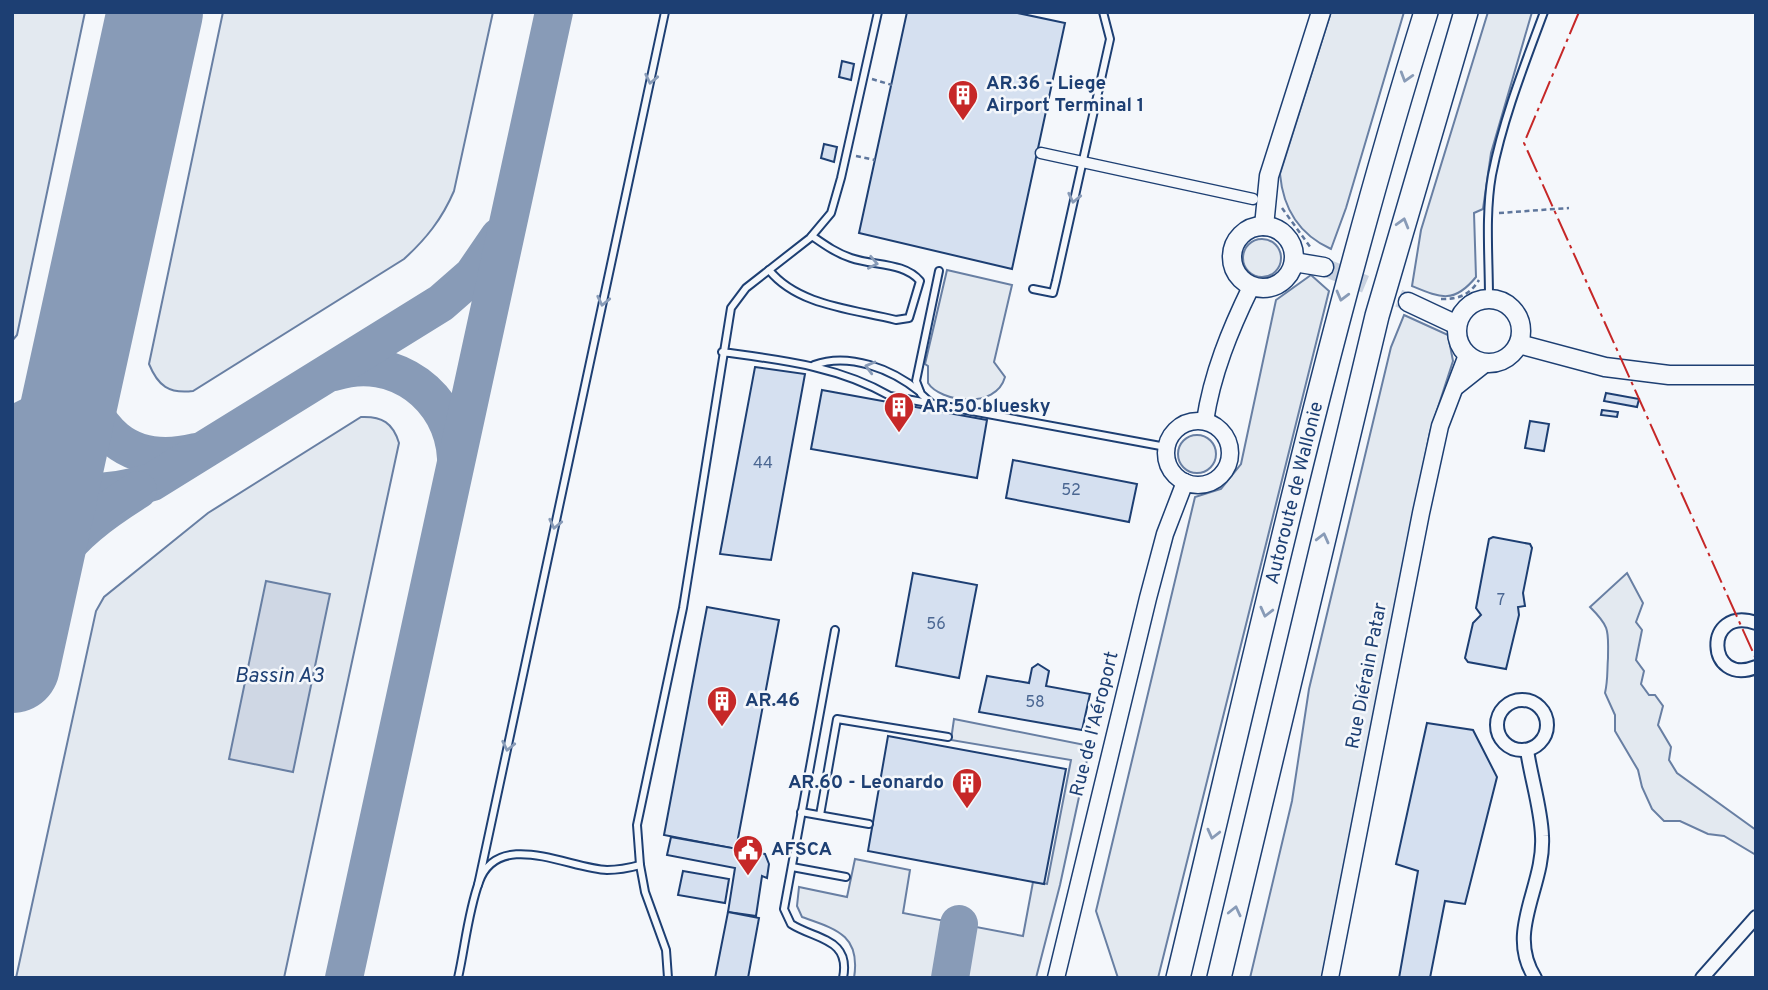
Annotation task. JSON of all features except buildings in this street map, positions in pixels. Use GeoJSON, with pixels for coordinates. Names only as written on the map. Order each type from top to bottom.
{"type":"FeatureCollection","features":[{"type":"Feature","properties":{"kind":"highway","name":"Autoroute de Wallonie"},"geometry":{"type":"LineString","coordinates":[[1178,978],[1340,306],[1381,157],[1426,12]]}},
{"type":"Feature","properties":{"kind":"highway","name":"Autoroute de Wallonie"},"geometry":{"type":"LineString","coordinates":[[1219,978],[1377,316],[1466,12]]}},
{"type":"Feature","properties":{"kind":"main road"},"geometry":{"type":"LineString","coordinates":[[1264,226],[1260,199],[1321,12]]}},
{"type":"Feature","properties":{"kind":"main road"},"geometry":{"type":"LineString","coordinates":[[1264,226],[1277,229],[1287,237],[1293,248],[1294,261],[1283,281],[1262,289],[1251,287],[1233,269],[1231,257],[1241,234],[1264,226]]}},
{"type":"Feature","properties":{"kind":"main road"},"geometry":{"type":"LineString","coordinates":[[1294,261],[1321,259]]}},
{"type":"Feature","properties":{"kind":"main road"},"geometry":{"type":"LineString","coordinates":[[1489,298],[1502,300],[1520,319],[1519,344],[1506,359],[1486,363],[1466,355],[1457,336],[1457,325],[1468,305],[1489,298]]}},
{"type":"Feature","properties":{"kind":"main road"},"geometry":{"type":"LineString","coordinates":[[1408,302],[1457,325]]}},
{"type":"Feature","properties":{"kind":"main road"},"geometry":{"type":"LineString","coordinates":[[1519,344],[1605,367],[1670,375],[1756,375]]}},
{"type":"Feature","properties":{"kind":"street"},"geometry":{"type":"LineString","coordinates":[[1041,153],[1260,199]]}},
{"type":"Feature","properties":{"kind":"street"},"geometry":{"type":"LineString","coordinates":[[1205,421],[1209,396],[1232,326],[1251,287]]}},
{"type":"Feature","properties":{"kind":"street","name":"Rue Diérain Patar"},"geometry":{"type":"LineString","coordinates":[[1330,978],[1423,500],[1440,426],[1457,386],[1466,355]]}},
{"type":"Feature","properties":{"kind":"street","name":"Rue Diérain Patar"},"geometry":{"type":"LineString","coordinates":[[1457,386],[1486,363]]}},
{"type":"Feature","properties":{"kind":"street"},"geometry":{"type":"LineString","coordinates":[[1205,421],[1216,426],[1229,445],[1226,468],[1208,483],[1185,482],[1169,468],[1166,447],[1180,426],[1205,421]]}},
{"type":"Feature","properties":{"kind":"street","name":"Rue de l'Aéroport"},"geometry":{"type":"LineString","coordinates":[[1056,978],[1139,632],[1165,534],[1185,482]]}},
{"type":"Feature","properties":{"kind":"street"},"geometry":{"type":"LineString","coordinates":[[1756,623],[1735,621],[1725,626],[1716,645],[1718,656],[1734,670],[1744,671],[1756,667]]}},
{"type":"Feature","properties":{"kind":"street"},"geometry":{"type":"LineString","coordinates":[[1522,699],[1541,708],[1547,728],[1536,746],[1527,750],[1506,745],[1496,727],[1503,708],[1522,699]]}},
{"type":"Feature","properties":{"kind":"street"},"geometry":{"type":"LineString","coordinates":[[1527,750],[1542,835],[1540,869],[1521,940],[1524,961],[1535,978]]}},
{"type":"Feature","properties":{"kind":"street"},"geometry":{"type":"LineString","coordinates":[[1702,978],[1756,917]]}},
{"type":"Feature","properties":{"kind":"lane"},"geometry":{"type":"LineString","coordinates":[[458,978],[665,12]]}},
{"type":"Feature","properties":{"kind":"lane"},"geometry":{"type":"LineString","coordinates":[[668,978],[666,950],[640,865],[637,825],[683,608],[731,308],[746,288],[812,236],[831,213],[842,178],[877,12]]}},
{"type":"Feature","properties":{"kind":"lane"},"geometry":{"type":"LineString","coordinates":[[1033,289],[1053,293],[1110,39],[1103,12]]}},
{"type":"Feature","properties":{"kind":"lane"},"geometry":{"type":"LineString","coordinates":[[1489,298],[1488,214],[1492,176],[1511,100],[1544,12]]}},
{"type":"Feature","properties":{"kind":"lane"},"geometry":{"type":"LineString","coordinates":[[769,270],[781,285],[802,297],[896,320],[909,318],[920,281],[913,272],[855,260],[832,251],[812,236]]}},
{"type":"Feature","properties":{"kind":"lane"},"geometry":{"type":"LineString","coordinates":[[921,394],[916,381],[939,271]]}},
{"type":"Feature","properties":{"kind":"lane"},"geometry":{"type":"LineString","coordinates":[[722,352],[813,366],[862,380],[890,396],[1166,447]]}},
{"type":"Feature","properties":{"kind":"lane"},"geometry":{"type":"LineString","coordinates":[[813,366],[831,359],[893,373],[932,404]]}},
{"type":"Feature","properties":{"kind":"lane"},"geometry":{"type":"LineString","coordinates":[[835,630],[784,909],[786,918],[801,930],[829,940],[841,951],[845,966],[843,978]]}},
{"type":"Feature","properties":{"kind":"lane"},"geometry":{"type":"LineString","coordinates":[[820,815],[837,719],[948,737]]}},
{"type":"Feature","properties":{"kind":"lane"},"geometry":{"type":"LineString","coordinates":[[802,812],[869,824]]}},
{"type":"Feature","properties":{"kind":"lane"},"geometry":{"type":"LineString","coordinates":[[478,885],[490,866],[510,855],[520,854],[608,870],[640,865]]}},
{"type":"Feature","properties":{"kind":"lane"},"geometry":{"type":"LineString","coordinates":[[792,867],[846,877]]}},
{"type":"Feature","properties":{"kind":"path"},"geometry":{"type":"LineString","coordinates":[[1260,199],[1278,199],[1303,241],[1321,259]]}},
{"type":"Feature","properties":{"kind":"shaded area"},"geometry":{"type":"Polygon","coordinates":[[[12,12],[85,12],[17,335],[12,341],[12,12]]]}},
{"type":"Feature","properties":{"kind":"shaded area"},"geometry":{"type":"Polygon","coordinates":[[[223,12],[493,12],[454,191],[439,220],[404,259],[193,391],[185,392],[165,387],[156,378],[149,364],[223,12]]]}},
{"type":"Feature","properties":{"kind":"shaded area"},"geometry":{"type":"Polygon","coordinates":[[[1331,12],[1404,12],[1346,208],[1331,249],[1310,236],[1294,219],[1285,198],[1280,174],[1331,12]]]}},
{"type":"Feature","properties":{"kind":"shaded area"},"geometry":{"type":"Polygon","coordinates":[[[1488,12],[1532,12],[1491,153],[1483,209],[1474,213],[1476,277],[1454,295],[1439,296],[1412,286],[1421,230],[1488,12]]]}},
{"type":"Feature","properties":{"kind":"shaded area"},"geometry":{"type":"Polygon","coordinates":[[[1262,239],[1276,244],[1281,258],[1276,272],[1262,277],[1248,272],[1243,258],[1248,244],[1262,239]]]}},
{"type":"Feature","properties":{"kind":"shaded area"},"geometry":{"type":"Polygon","coordinates":[[[947,270],[1012,285],[994,362],[1005,377],[1000,388],[991,395],[968,400],[955,398],[934,390],[928,383],[928,366],[925,364],[947,270]]]}},
{"type":"Feature","properties":{"kind":"shaded area"},"geometry":{"type":"Polygon","coordinates":[[[1311,275],[1329,291],[1158,978],[1118,978],[1096,911],[1195,497],[1221,489],[1241,464],[1276,300],[1311,275]]]}},
{"type":"Feature","properties":{"kind":"shaded area"},"geometry":{"type":"Polygon","coordinates":[[[1404,315],[1448,335],[1453,361],[1430,432],[1322,978],[1250,978],[1292,801],[1309,689],[1391,347],[1404,315]]]}},
{"type":"Feature","properties":{"kind":"shaded area"},"geometry":{"type":"Polygon","coordinates":[[[361,417],[386,422],[399,443],[284,978],[16,978],[96,611],[104,597],[208,513],[361,417]]]}},
{"type":"Feature","properties":{"kind":"shaded area"},"geometry":{"type":"Polygon","coordinates":[[[1197,435],[1211,440],[1216,454],[1211,468],[1197,473],[1183,468],[1178,454],[1183,440],[1197,435]]]}},
{"type":"Feature","properties":{"kind":"shaded area"},"geometry":{"type":"Polygon","coordinates":[[[1627,573],[1643,603],[1636,622],[1642,630],[1636,660],[1644,671],[1641,684],[1649,695],[1655,695],[1663,706],[1658,725],[1671,747],[1669,760],[1677,773],[1756,830],[1756,855],[1724,836],[1708,834],[1680,821],[1664,821],[1652,809],[1638,770],[1615,731],[1615,715],[1605,693],[1607,630],[1590,607],[1627,573]]]}},
{"type":"Feature","properties":{"kind":"shaded area"},"geometry":{"type":"Polygon","coordinates":[[[954,719],[1090,746],[1060,885],[1036,978],[854,978],[854,952],[850,943],[835,930],[802,917],[797,906],[799,887],[847,897],[855,859],[910,870],[903,913],[1023,936],[1033,882],[1047,884],[1071,760],[951,740],[954,719]]]}},
{"type":"Feature","properties":{"kind":"water","name":"Bassin A3"},"geometry":{"type":"Polygon","coordinates":[[[266,581],[330,594],[293,772],[229,759],[266,581]]]}},
{"type":"Feature","properties":{"kind":"taxiway"},"geometry":{"type":"LineString","coordinates":[[344,978],[554,12]]}},
{"type":"Feature","properties":{"kind":"taxiway"},"geometry":{"type":"LineString","coordinates":[[12,475],[47,487],[81,492],[116,490],[152,482],[441,303],[473,275],[499,237]]}},
{"type":"Feature","properties":{"kind":"taxiway"},"geometry":{"type":"LineString","coordinates":[[77,367],[92,409],[116,440],[150,455],[171,456],[196,452]]}},
{"type":"Feature","properties":{"kind":"taxiway"},"geometry":{"type":"LineString","coordinates":[[12,424],[33,415],[51,402],[66,386],[77,367]]}},
{"type":"Feature","properties":{"kind":"taxiway"},"geometry":{"type":"LineString","coordinates":[[334,372],[357,367],[378,368],[399,374],[417,385],[432,399],[444,416],[452,436],[456,458]]}},
{"type":"Feature","properties":{"kind":"taxiway"},"geometry":{"type":"LineString","coordinates":[[14,658],[34,601],[56,559],[88,525],[138,490]]}},
{"type":"Feature","properties":{"kind":"taxiway"},"geometry":{"type":"LineString","coordinates":[[12,513],[25,561],[27,597]]}},
{"type":"Feature","properties":{"kind":"taxiway"},"geometry":{"type":"LineString","coordinates":[[950,978],[959,924]]}},
{"type":"Feature","properties":{"kind":"runway"},"geometry":{"type":"LineString","coordinates":[[12,665],[155,12]]}},
{"type":"Feature","properties":{"kind":"tunnel"},"geometry":{"type":"LineString","coordinates":[[1324,267],[1408,302]]}},
{"type":"Feature","properties":{"kind":"power"},"geometry":{"type":"LineString","coordinates":[[1579,12],[1524,143],[1756,659]]}},
{"type":"Feature","properties":{"kind":"place","name":"AR.36 - Liege Airport Terminal 1"},"geometry":{"type":"Point","coordinates":[963,122]}},
{"type":"Feature","properties":{"kind":"place","name":"AR.50 bluesky"},"geometry":{"type":"Point","coordinates":[899,434]}},
{"type":"Feature","properties":{"kind":"place","name":"AR.46"},"geometry":{"type":"Point","coordinates":[722,728]}},
{"type":"Feature","properties":{"kind":"place","name":"AR.60 - Leonardo"},"geometry":{"type":"Point","coordinates":[967,810]}},
{"type":"Feature","properties":{"kind":"place","name":"AFSCA"},"geometry":{"type":"Point","coordinates":[748,877]}}]}
